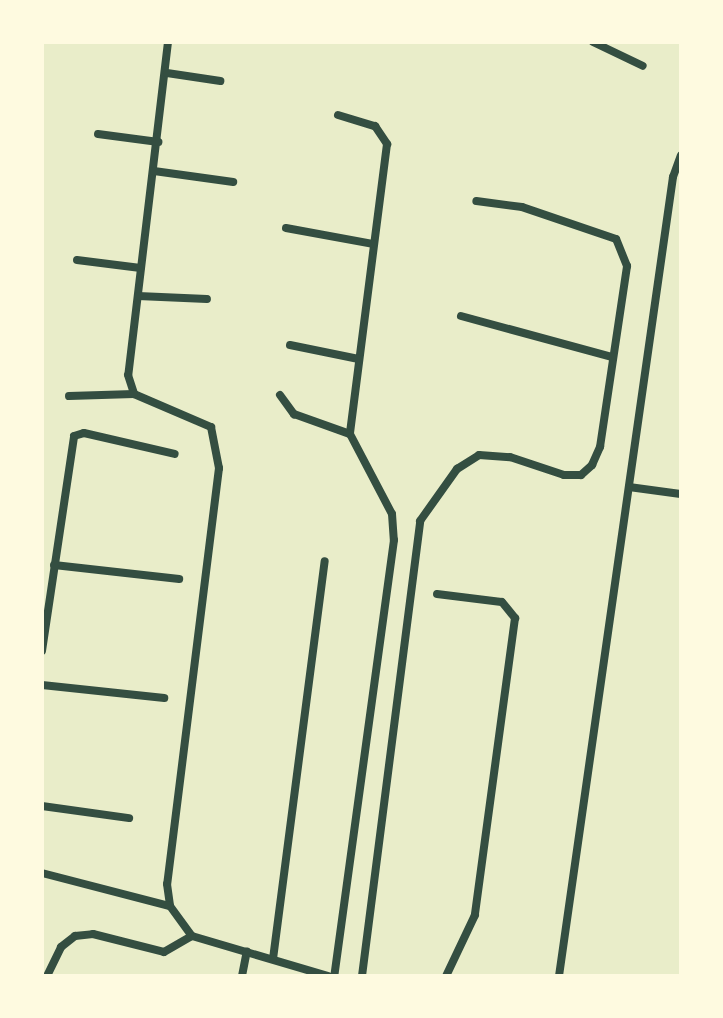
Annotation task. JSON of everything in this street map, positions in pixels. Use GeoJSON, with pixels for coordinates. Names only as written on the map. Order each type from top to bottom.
{"type":"FeatureCollection","features":[{"type":"Feature","properties":{"kind":"street"},"geometry":{"type":"LineString","coordinates":[[134,394],[128,375],[167,73],[168,42]]}},
{"type":"Feature","properties":{"kind":"street"},"geometry":{"type":"LineString","coordinates":[[593,42],[643,66]]}},
{"type":"Feature","properties":{"kind":"street"},"geometry":{"type":"LineString","coordinates":[[167,73],[220,81]]}},
{"type":"Feature","properties":{"kind":"street"},"geometry":{"type":"LineString","coordinates":[[334,976],[394,540],[392,514],[350,434],[387,144],[375,126],[338,115]]}},
{"type":"Feature","properties":{"kind":"street"},"geometry":{"type":"LineString","coordinates":[[98,134],[158,142]]}},
{"type":"Feature","properties":{"kind":"street"},"geometry":{"type":"LineString","coordinates":[[559,976],[673,177],[681,155]]}},
{"type":"Feature","properties":{"kind":"street"},"geometry":{"type":"LineString","coordinates":[[154,171],[233,182]]}},
{"type":"Feature","properties":{"kind":"street"},"geometry":{"type":"LineString","coordinates":[[362,976],[420,521],[457,469],[479,455],[510,457],[564,475],[581,475],[592,465],[600,447],[627,266],[616,239],[522,207],[476,201]]}},
{"type":"Feature","properties":{"kind":"street"},"geometry":{"type":"LineString","coordinates":[[286,228],[373,244]]}},
{"type":"Feature","properties":{"kind":"street"},"geometry":{"type":"LineString","coordinates":[[77,260],[141,268]]}},
{"type":"Feature","properties":{"kind":"street"},"geometry":{"type":"LineString","coordinates":[[138,296],[207,299]]}},
{"type":"Feature","properties":{"kind":"street"},"geometry":{"type":"LineString","coordinates":[[461,316],[612,357]]}},
{"type":"Feature","properties":{"kind":"street"},"geometry":{"type":"LineString","coordinates":[[290,345],[359,359]]}},
{"type":"Feature","properties":{"kind":"street"},"geometry":{"type":"LineString","coordinates":[[69,396],[134,394],[194,416],[211,427],[218,445],[167,884],[170,906],[192,936],[328,976]]}},
{"type":"Feature","properties":{"kind":"street"},"geometry":{"type":"LineString","coordinates":[[280,395],[294,414],[350,434]]}},
{"type":"Feature","properties":{"kind":"street"},"geometry":{"type":"LineString","coordinates":[[42,651],[74,436],[84,433],[175,454]]}},
{"type":"Feature","properties":{"kind":"street"},"geometry":{"type":"LineString","coordinates":[[629,487],[681,494]]}},
{"type":"Feature","properties":{"kind":"street"},"geometry":{"type":"LineString","coordinates":[[273,959],[325,561]]}},
{"type":"Feature","properties":{"kind":"street"},"geometry":{"type":"LineString","coordinates":[[54,565],[179,579]]}},
{"type":"Feature","properties":{"kind":"street"},"geometry":{"type":"LineString","coordinates":[[437,594],[502,602],[515,618],[475,915],[446,976]]}},
{"type":"Feature","properties":{"kind":"street"},"geometry":{"type":"LineString","coordinates":[[42,685],[164,698]]}},
{"type":"Feature","properties":{"kind":"street"},"geometry":{"type":"LineString","coordinates":[[42,806],[129,818]]}},
{"type":"Feature","properties":{"kind":"street"},"geometry":{"type":"LineString","coordinates":[[42,873],[170,906]]}},
{"type":"Feature","properties":{"kind":"street"},"geometry":{"type":"LineString","coordinates":[[47,976],[61,947],[75,936],[93,934],[164,952],[192,936]]}},
{"type":"Feature","properties":{"kind":"street"},"geometry":{"type":"LineString","coordinates":[[242,976],[247,951]]}}]}
